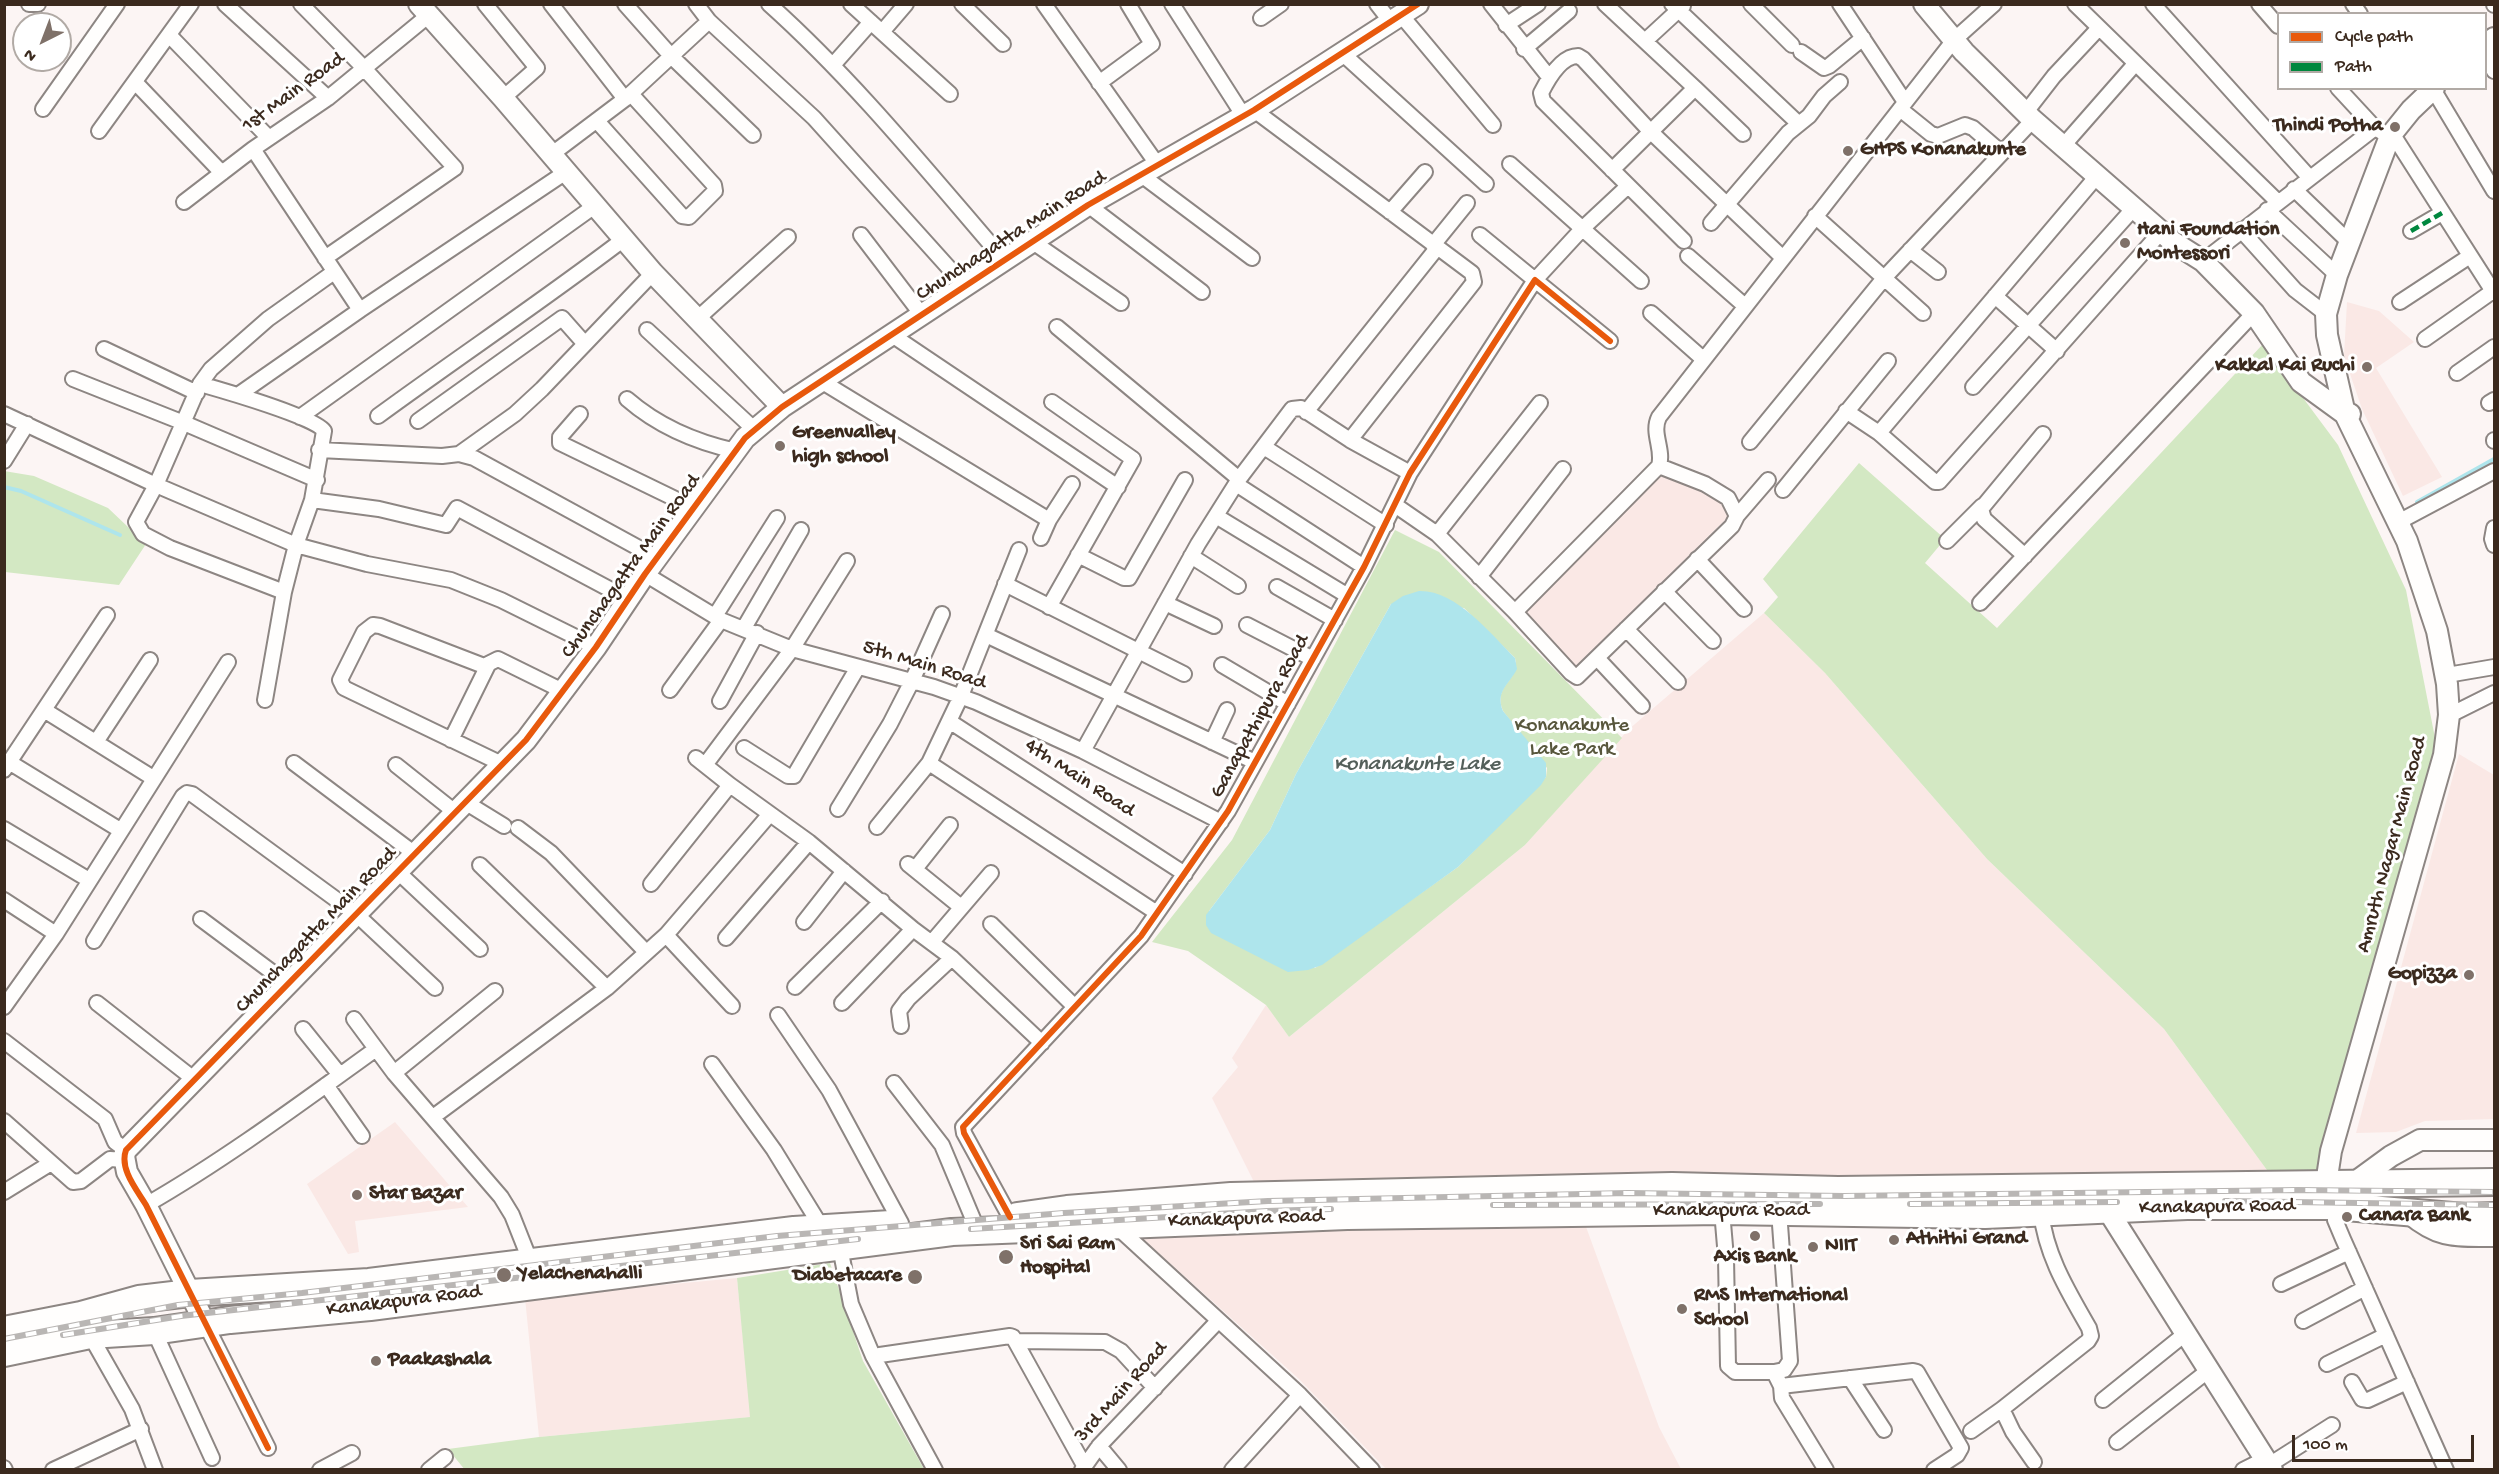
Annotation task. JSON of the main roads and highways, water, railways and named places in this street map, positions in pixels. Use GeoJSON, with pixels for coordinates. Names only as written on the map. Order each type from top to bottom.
{"type":"FeatureCollection","features":[{"type":"Feature","properties":{"kind":"highway","name":"Kanakapura Road"},"geometry":{"type":"LineString","coordinates":[[4,1353],[90,1335],[154,1331],[370,1307],[902,1223],[1010,1216],[1347,1216],[1779,1210],[1985,1215],[2187,1206],[2494,1182]]}},
{"type":"Feature","properties":{"kind":"highway","name":"Kanakapura Road"},"geometry":{"type":"LineString","coordinates":[[4,1330],[81,1315],[139,1299],[190,1293],[369,1282],[531,1263],[833,1234],[952,1232],[1112,1215],[1231,1196],[1672,1186],[1838,1190],[2094,1186],[2335,1193],[2409,1213],[2494,1216]]}},
{"type":"Feature","properties":{"kind":"water","name":"Konanakunte Lake"},"geometry":{"type":"Polygon","coordinates":[[[1419,591],[1433,593],[1459,605],[1515,658],[1517,669],[1504,688],[1501,704],[1503,711],[1546,763],[1546,777],[1541,785],[1458,867],[1322,965],[1308,970],[1288,972],[1211,933],[1206,925],[1206,915],[1270,830],[1296,774],[1391,604],[1403,596],[1419,591]]]}},
{"type":"Feature","properties":{"kind":"waterway"},"geometry":{"type":"LineString","coordinates":[[2417,502],[2494,459]]}},
{"type":"Feature","properties":{"kind":"waterway"},"geometry":{"type":"LineString","coordinates":[[4,487],[21,491],[120,535]]}},
{"type":"Feature","properties":{"kind":"railway"},"geometry":{"type":"LineString","coordinates":[[4,1339],[178,1305],[302,1293],[777,1236],[1064,1213],[1268,1201],[1628,1193],[1844,1196],[2298,1190],[2494,1192]]}},
{"type":"Feature","properties":{"kind":"railway"},"geometry":{"type":"LineString","coordinates":[[2225,1201],[2494,1205]]}},
{"type":"Feature","properties":{"kind":"railway"},"geometry":{"type":"LineString","coordinates":[[1910,1204],[2117,1202]]}},
{"type":"Feature","properties":{"kind":"railway"},"geometry":{"type":"LineString","coordinates":[[1493,1205],[1820,1204]]}},
{"type":"Feature","properties":{"kind":"railway"},"geometry":{"type":"LineString","coordinates":[[971,1229],[1331,1209]]}},
{"type":"Feature","properties":{"kind":"railway"},"geometry":{"type":"LineString","coordinates":[[63,1335],[181,1316],[858,1239]]}},
{"type":"Feature","properties":{"kind":"place","name":"Thindi Potha"},"geometry":{"type":"Point","coordinates":[2395,127]}},
{"type":"Feature","properties":{"kind":"place","name":"GHPS Konanakunte"},"geometry":{"type":"Point","coordinates":[1848,151]}},
{"type":"Feature","properties":{"kind":"place","name":"Hani Foundation Montessori"},"geometry":{"type":"Point","coordinates":[2125,243]}},
{"type":"Feature","properties":{"kind":"place","name":"Kakkal Kai Ruchi"},"geometry":{"type":"Point","coordinates":[2367,367]}},
{"type":"Feature","properties":{"kind":"place","name":"Greenvalley high school"},"geometry":{"type":"Point","coordinates":[780,446]}},
{"type":"Feature","properties":{"kind":"place","name":"Gopizza"},"geometry":{"type":"Point","coordinates":[2469,975]}},
{"type":"Feature","properties":{"kind":"place","name":"Star Bazar"},"geometry":{"type":"Point","coordinates":[357,1195]}},
{"type":"Feature","properties":{"kind":"place","name":"Canara Bank"},"geometry":{"type":"Point","coordinates":[2347,1217]}},
{"type":"Feature","properties":{"kind":"place","name":"Axis Bank"},"geometry":{"type":"Point","coordinates":[1755,1236]}},
{"type":"Feature","properties":{"kind":"place","name":"Athithi Grand"},"geometry":{"type":"Point","coordinates":[1894,1240]}},
{"type":"Feature","properties":{"kind":"place","name":"NIIT"},"geometry":{"type":"Point","coordinates":[1813,1247]}},
{"type":"Feature","properties":{"kind":"place","name":"Sri Sai Ram Hospital"},"geometry":{"type":"Point","coordinates":[1006,1257]}},
{"type":"Feature","properties":{"kind":"place","name":"Yelachenahalli"},"geometry":{"type":"Point","coordinates":[504,1275]}},
{"type":"Feature","properties":{"kind":"place","name":"Diabetacare"},"geometry":{"type":"Point","coordinates":[915,1277]}},
{"type":"Feature","properties":{"kind":"place","name":"RMS International School"},"geometry":{"type":"Point","coordinates":[1682,1309]}},
{"type":"Feature","properties":{"kind":"place","name":"Paakashala"},"geometry":{"type":"Point","coordinates":[376,1361]}},
{"type":"Feature","properties":{"kind":"park label","name":"Konanakunte Lake Park"},"geometry":{"type":"Point","coordinates":[1572,739]}}]}
